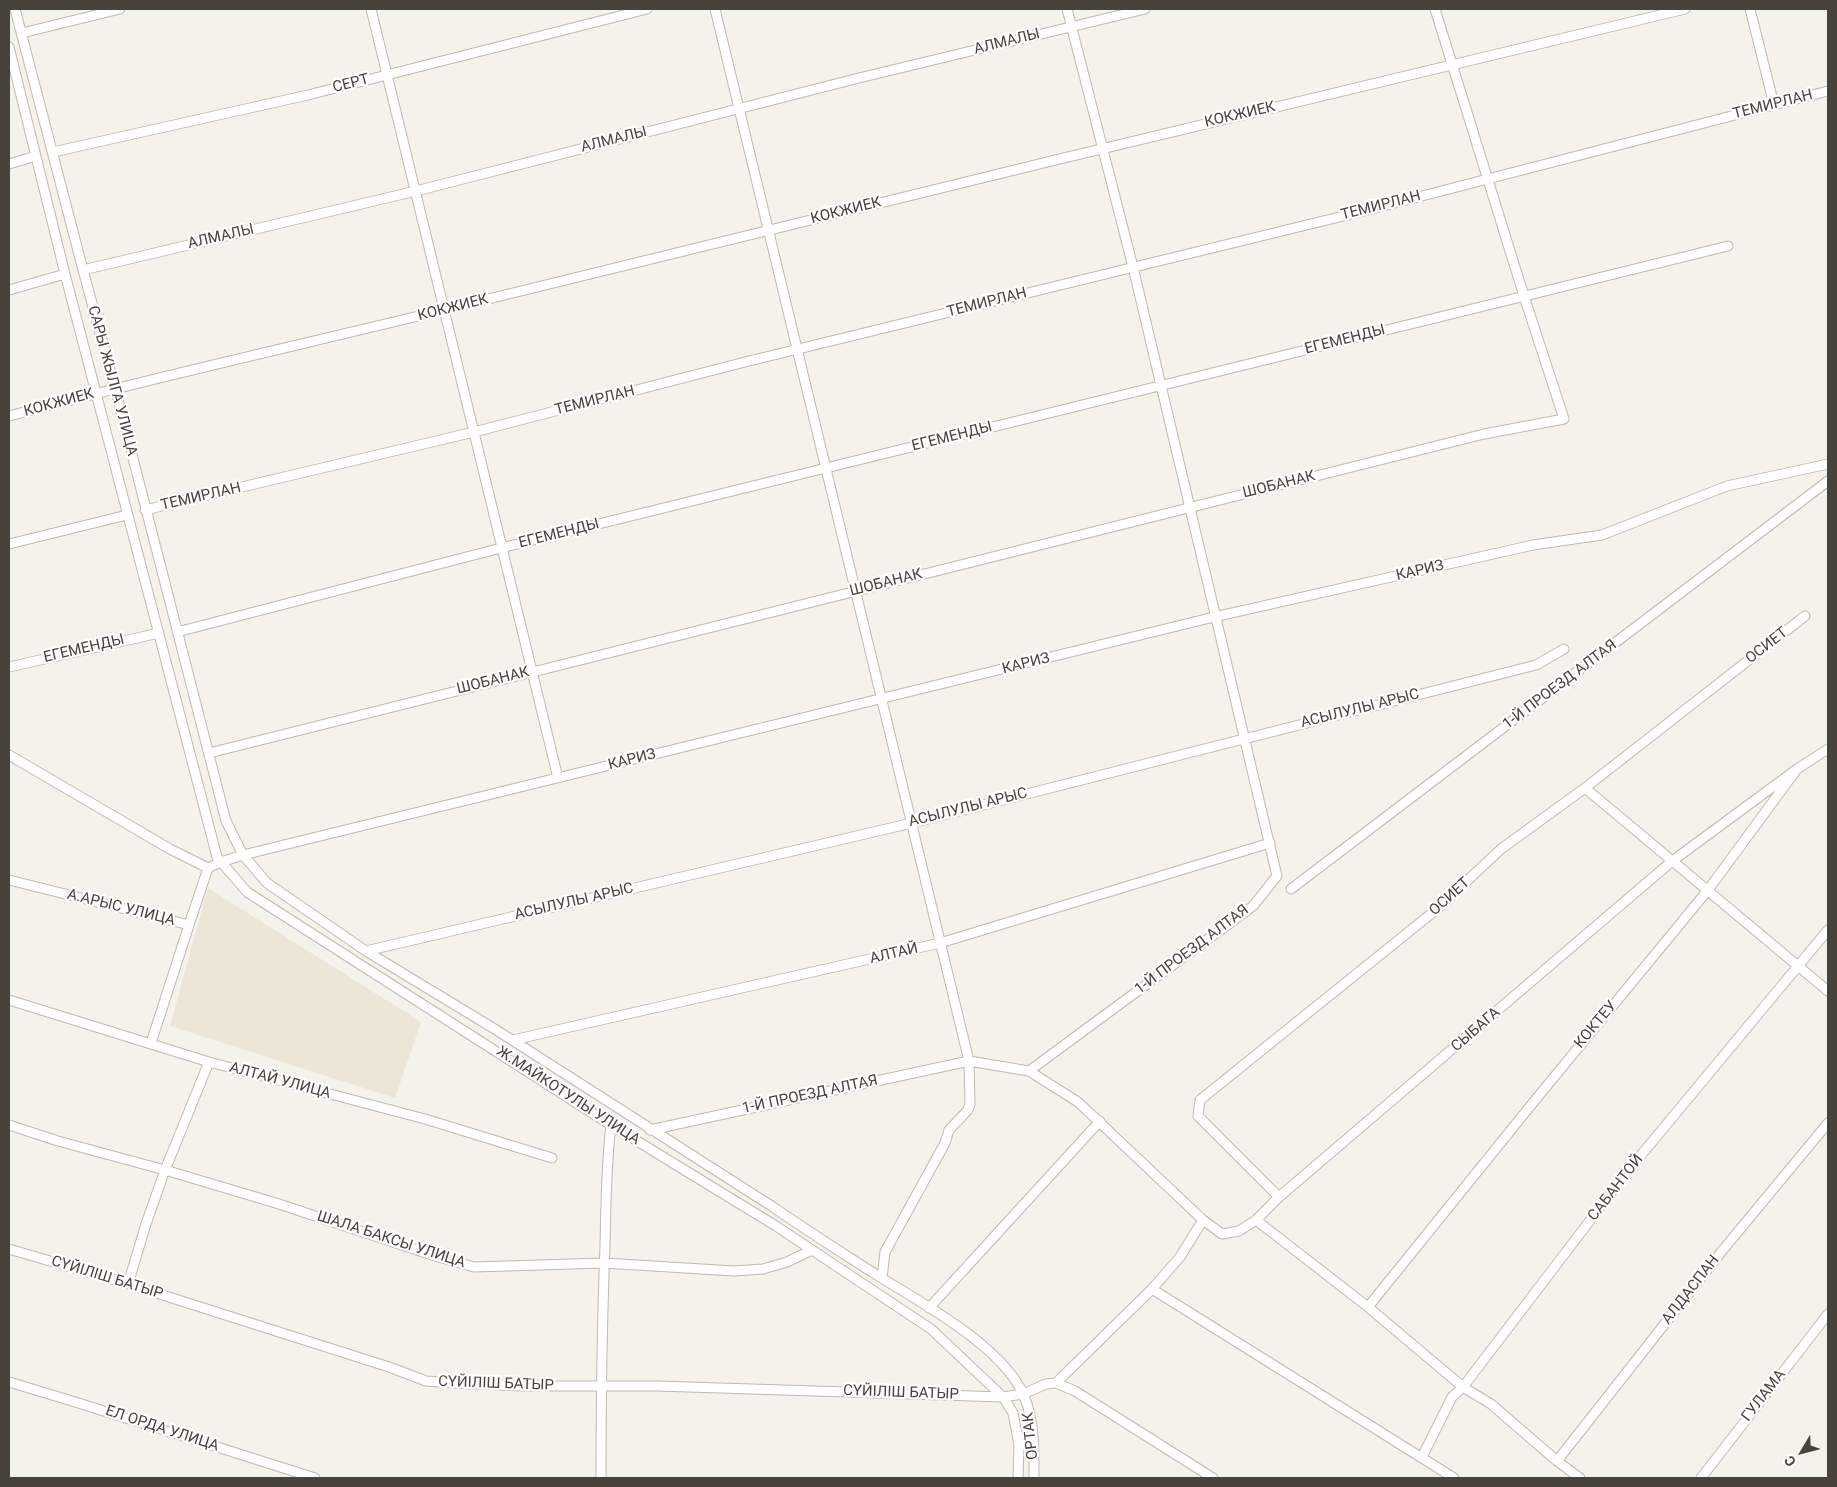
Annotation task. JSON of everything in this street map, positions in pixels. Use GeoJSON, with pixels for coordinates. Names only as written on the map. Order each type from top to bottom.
{"type":"FeatureCollection","features":[{"type":"Feature","properties":{"kind":"street","name":"САРЫ ЖЫЛГА УЛИЦА"},"geometry":{"type":"LineString","coordinates":[[16,9],[83,270],[116,388],[145,510],[209,753]]}},
{"type":"Feature","properties":{"kind":"street"},"geometry":{"type":"LineString","coordinates":[[22,33],[120,9]]}},
{"type":"Feature","properties":{"kind":"street"},"geometry":{"type":"LineString","coordinates":[[371,9],[558,778]]}},
{"type":"Feature","properties":{"kind":"street","name":"СЕРТ"},"geometry":{"type":"LineString","coordinates":[[54,152],[298,97],[647,9]]}},
{"type":"Feature","properties":{"kind":"street"},"geometry":{"type":"LineString","coordinates":[[715,9],[969,1061],[970,1104],[968,1110],[949,1130],[945,1143],[885,1252],[882,1278]]}},
{"type":"Feature","properties":{"kind":"street"},"geometry":{"type":"LineString","coordinates":[[1067,9],[1133,267],[1214,617],[1270,843]]}},
{"type":"Feature","properties":{"kind":"street","name":"АЛМАЛЫ"},"geometry":{"type":"LineString","coordinates":[[83,270],[416,191],[739,108],[1145,9]]}},
{"type":"Feature","properties":{"kind":"street"},"geometry":{"type":"LineString","coordinates":[[1435,9],[1524,296]]}},
{"type":"Feature","properties":{"kind":"street","name":"КОКЖИЕК"},"geometry":{"type":"LineString","coordinates":[[9,416],[116,388],[445,310],[1103,148],[1685,9]]}},
{"type":"Feature","properties":{"kind":"street"},"geometry":{"type":"LineString","coordinates":[[1750,9],[1774,105]]}},
{"type":"Feature","properties":{"kind":"street","name":"САРЫ ЖЫЛГА УЛИЦА"},"geometry":{"type":"LineString","coordinates":[[9,47],[65,274],[190,756]]}},
{"type":"Feature","properties":{"kind":"street","name":"ТЕМИРЛАН"},"geometry":{"type":"LineString","coordinates":[[145,510],[474,432],[1488,179],[1828,91]]}},
{"type":"Feature","properties":{"kind":"street"},"geometry":{"type":"LineString","coordinates":[[9,164],[36,156]]}},
{"type":"Feature","properties":{"kind":"street","name":"ЕГЕМЕНДЫ"},"geometry":{"type":"LineString","coordinates":[[177,632],[501,548],[1728,246]]}},
{"type":"Feature","properties":{"kind":"street"},"geometry":{"type":"LineString","coordinates":[[9,290],[65,274]]}},
{"type":"Feature","properties":{"kind":"street","name":"ШОБАНАК"},"geometry":{"type":"LineString","coordinates":[[209,753],[1484,434],[1564,420],[1524,296]]}},
{"type":"Feature","properties":{"kind":"street","name":"КАРИЗ"},"geometry":{"type":"LineString","coordinates":[[222,862],[1214,617],[1533,545],[1602,535],[1727,486],[1828,464]]}},
{"type":"Feature","properties":{"kind":"street","name":"1-Й ПРОЕЗД АЛТАЯ"},"geometry":{"type":"LineString","coordinates":[[1291,889],[1828,481]]}},
{"type":"Feature","properties":{"kind":"street"},"geometry":{"type":"LineString","coordinates":[[9,544],[127,515]]}},
{"type":"Feature","properties":{"kind":"street","name":"ОСИЕТ"},"geometry":{"type":"LineString","coordinates":[[1279,1198],[1198,1116],[1200,1100],[1437,910],[1501,848],[1585,788],[1805,616]]}},
{"type":"Feature","properties":{"kind":"street","name":"ЕГЕМЕНДЫ"},"geometry":{"type":"LineString","coordinates":[[9,667],[159,633]]}},
{"type":"Feature","properties":{"kind":"street","name":"АСЫЛУЛЫ АРЫС"},"geometry":{"type":"LineString","coordinates":[[366,951],[912,823],[1536,665],[1564,649]]}},
{"type":"Feature","properties":{"kind":"street","name":"КОКТЕУ"},"geometry":{"type":"LineString","coordinates":[[1368,1307],[1708,890],[1798,769],[1828,749]]}},
{"type":"Feature","properties":{"kind":"street","name":"Ж.МАЙКОТУЛЫ УЛИЦА"},"geometry":{"type":"LineString","coordinates":[[209,753],[226,820],[243,856],[267,882],[366,951],[512,1040],[929,1308],[987,1349],[1006,1368],[1023,1394]]}},
{"type":"Feature","properties":{"kind":"street"},"geometry":{"type":"LineString","coordinates":[[9,755],[170,849],[208,868],[222,862]]}},
{"type":"Feature","properties":{"kind":"street","name":"Ж.МАЙКОТУЛЫ УЛИЦА"},"geometry":{"type":"LineString","coordinates":[[190,756],[217,857],[247,892],[611,1125],[706,1182],[931,1329],[1004,1396]]}},
{"type":"Feature","properties":{"kind":"street","name":"СЫБАГА"},"geometry":{"type":"LineString","coordinates":[[1203,1220],[1222,1234],[1239,1231],[1256,1220],[1279,1198],[1671,862],[1798,769]]}},
{"type":"Feature","properties":{"kind":"street"},"geometry":{"type":"LineString","coordinates":[[1585,788],[1671,862],[1708,890],[1828,991]]}},
{"type":"Feature","properties":{"kind":"street","name":"1-Й ПРОЕЗД АЛТАЯ"},"geometry":{"type":"LineString","coordinates":[[1030,1071],[1253,906],[1277,876],[1270,843]]}},
{"type":"Feature","properties":{"kind":"street","name":"АЛТАЙ"},"geometry":{"type":"LineString","coordinates":[[512,1040],[940,943],[1270,843]]}},
{"type":"Feature","properties":{"kind":"street","name":"А.АРЫС УЛИЦА"},"geometry":{"type":"LineString","coordinates":[[9,880],[189,925],[208,868]]}},
{"type":"Feature","properties":{"kind":"street"},"geometry":{"type":"LineString","coordinates":[[151,1043],[189,925]]}},
{"type":"Feature","properties":{"kind":"street","name":"САБАНТОЙ"},"geometry":{"type":"LineString","coordinates":[[1422,1457],[1452,1396],[1463,1387],[1627,1172],[1828,930]]}},
{"type":"Feature","properties":{"kind":"street","name":"АЛТАЙ УЛИЦА"},"geometry":{"type":"LineString","coordinates":[[9,1000],[209,1062],[424,1119],[552,1158]]}},
{"type":"Feature","properties":{"kind":"street"},"geometry":{"type":"LineString","coordinates":[[969,1061],[1030,1071],[1078,1102],[1203,1220],[1180,1257],[1152,1289],[1056,1383],[1075,1391],[1213,1478]]}},
{"type":"Feature","properties":{"kind":"street","name":"1-Й ПРОЕЗД АЛТАЯ"},"geometry":{"type":"LineString","coordinates":[[650,1130],[969,1061]]}},
{"type":"Feature","properties":{"kind":"street"},"geometry":{"type":"LineString","coordinates":[[128,1284],[165,1170],[209,1062]]}},
{"type":"Feature","properties":{"kind":"street"},"geometry":{"type":"LineString","coordinates":[[929,1308],[1100,1121]]}},
{"type":"Feature","properties":{"kind":"street","name":"АЛДАСПАН"},"geometry":{"type":"LineString","coordinates":[[1557,1461],[1722,1251],[1828,1123]]}},
{"type":"Feature","properties":{"kind":"street","name":"ШАЛА БАКСЫ УЛИЦА"},"geometry":{"type":"LineString","coordinates":[[9,1125],[58,1141],[279,1204],[435,1256],[474,1267],[604,1263],[734,1271],[771,1267],[787,1262],[812,1250]]}},
{"type":"Feature","properties":{"kind":"street"},"geometry":{"type":"LineString","coordinates":[[601,1478],[600,1386],[608,1148],[611,1125]]}},
{"type":"Feature","properties":{"kind":"street"},"geometry":{"type":"LineString","coordinates":[[706,1182],[714,1170]]}},
{"type":"Feature","properties":{"kind":"street"},"geometry":{"type":"LineString","coordinates":[[1256,1220],[1368,1307],[1463,1387],[1492,1404],[1557,1461],[1580,1478]]}},
{"type":"Feature","properties":{"kind":"street","name":"СҮЙІЛІШ БАТЫР"},"geometry":{"type":"LineString","coordinates":[[9,1249],[128,1284],[389,1367],[426,1381],[523,1386],[667,1386],[1004,1396],[1023,1394],[1046,1384],[1056,1383]]}},
{"type":"Feature","properties":{"kind":"street"},"geometry":{"type":"LineString","coordinates":[[1152,1289],[1454,1478]]}},
{"type":"Feature","properties":{"kind":"street","name":"ГУЛАМА"},"geometry":{"type":"LineString","coordinates":[[1701,1478],[1828,1314]]}},
{"type":"Feature","properties":{"kind":"street","name":"ЕЛ ОРДА УЛИЦА"},"geometry":{"type":"LineString","coordinates":[[9,1382],[72,1400],[315,1478]]}},
{"type":"Feature","properties":{"kind":"street","name":"ОРТАК"},"geometry":{"type":"LineString","coordinates":[[1023,1394],[1030,1415],[1034,1442],[1034,1478]]}},
{"type":"Feature","properties":{"kind":"street","name":"ОРТАК"},"geometry":{"type":"LineString","coordinates":[[1004,1396],[1012,1413],[1019,1445],[1018,1478]]}},
{"type":"Feature","properties":{"kind":"shaded area"},"geometry":{"type":"Polygon","coordinates":[[[208,888],[421,1022],[395,1098],[170,1026],[208,888]]]}}]}
